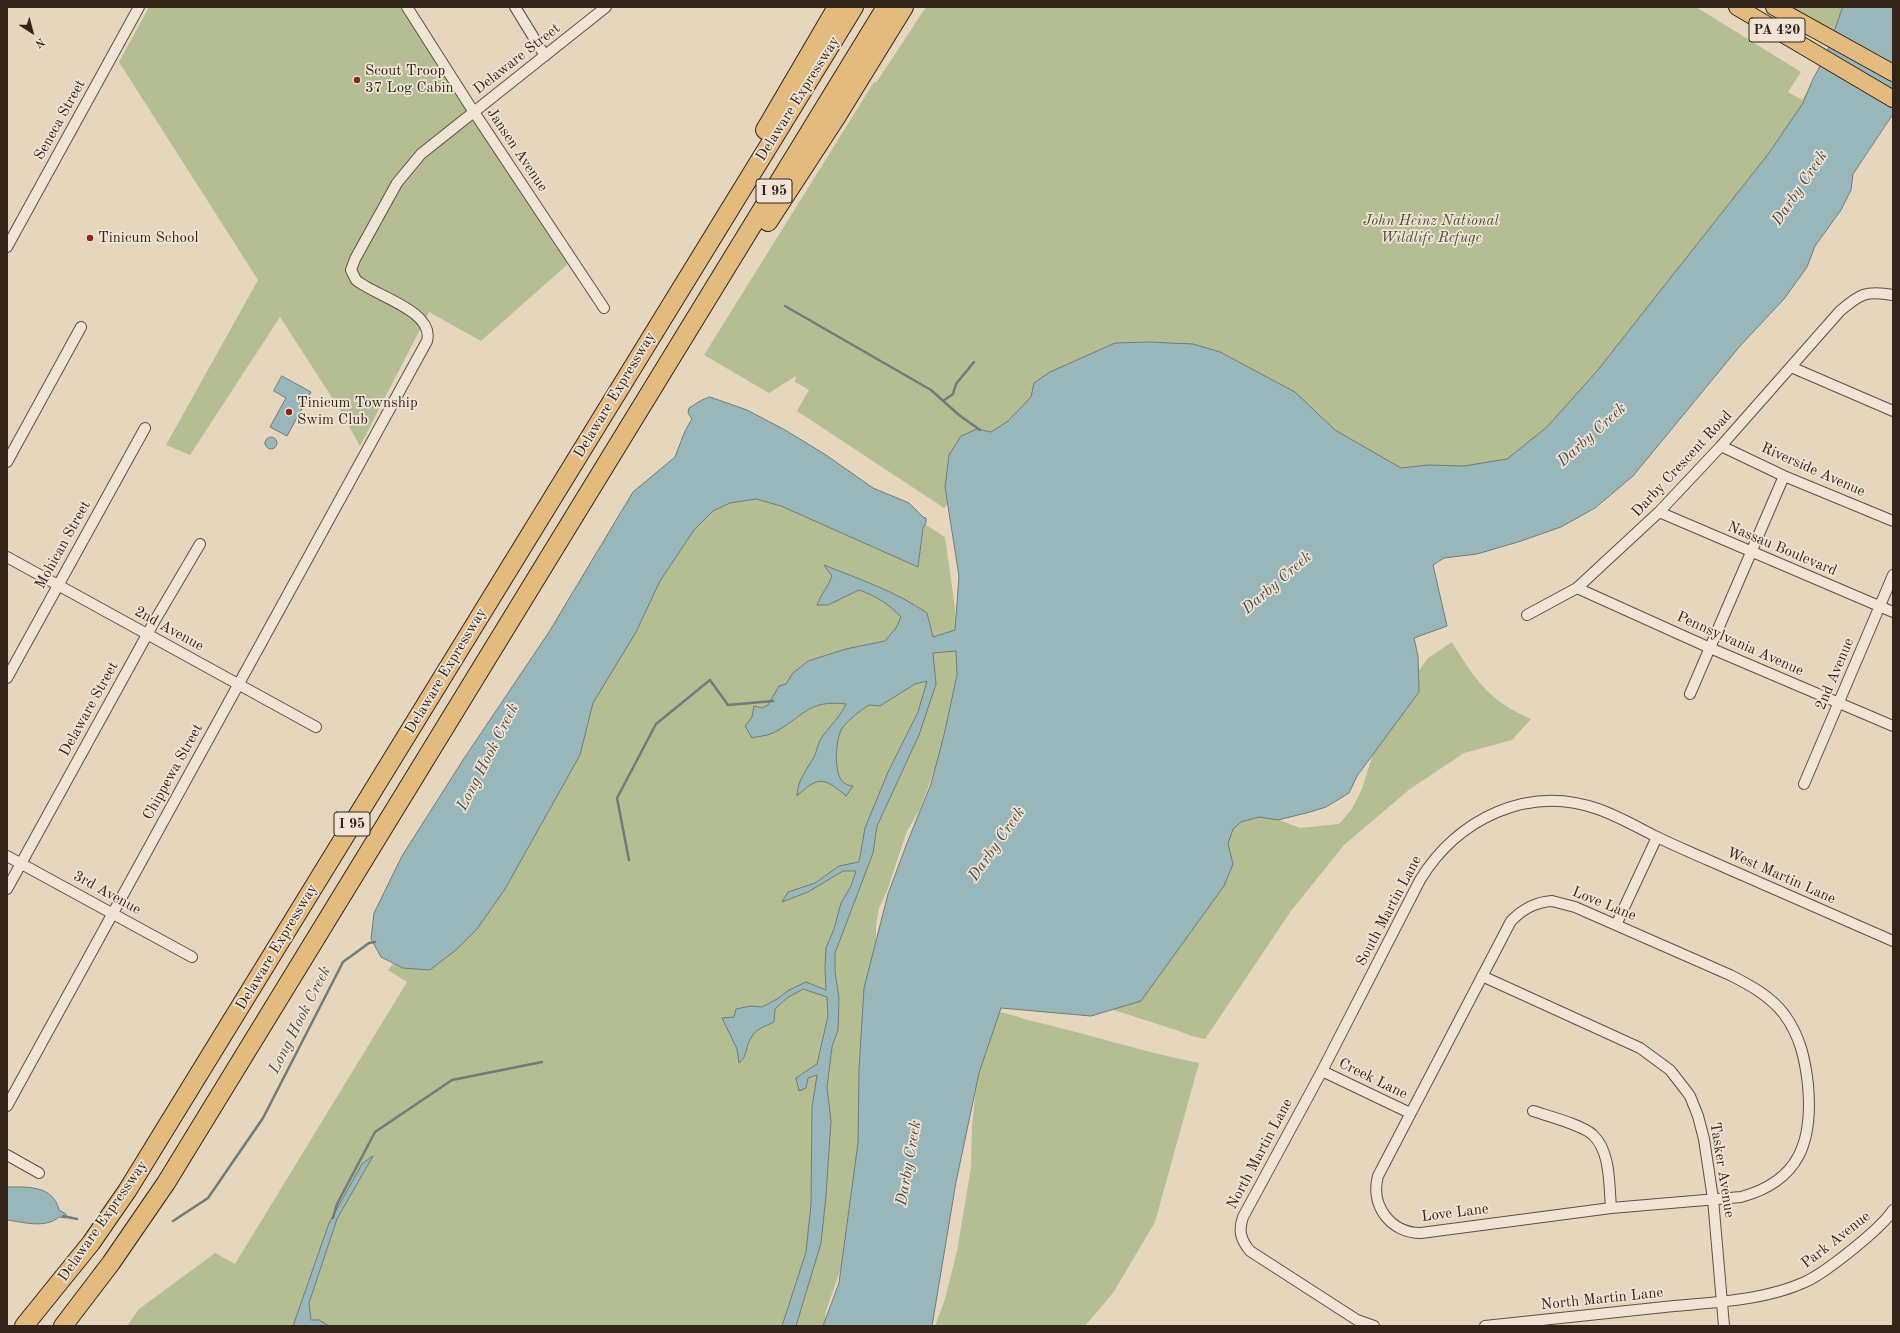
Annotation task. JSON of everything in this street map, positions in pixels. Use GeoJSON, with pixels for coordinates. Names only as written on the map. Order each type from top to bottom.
{"type":"FeatureCollection","features":[{"type":"Feature","properties":{"kind":"highway"},"geometry":{"type":"LineString","coordinates":[[666,312],[713,220],[837,7]]}},
{"type":"Feature","properties":{"kind":"highway","name":"Delaware Expressway"},"geometry":{"type":"LineString","coordinates":[[24,1326],[79,1259],[127,1191],[854,7]]}},
{"type":"Feature","properties":{"kind":"highway","name":"Delaware Expressway"},"geometry":{"type":"LineString","coordinates":[[63,1326],[111,1263],[169,1178],[886,7]]}},
{"type":"Feature","properties":{"kind":"highway"},"geometry":{"type":"LineString","coordinates":[[661,375],[720,294],[789,192],[904,7]]}},
{"type":"Feature","properties":{"kind":"main road","name":"PA 420"},"geometry":{"type":"LineString","coordinates":[[1737,7],[1893,99]]}},
{"type":"Feature","properties":{"kind":"main road","name":"PA 420"},"geometry":{"type":"LineString","coordinates":[[1774,7],[1893,73]]}},
{"type":"Feature","properties":{"kind":"street","name":"Seneca Street"},"geometry":{"type":"LineString","coordinates":[[7,248],[139,7]]}},
{"type":"Feature","properties":{"kind":"street","name":"Jansen Avenue"},"geometry":{"type":"LineString","coordinates":[[407,7],[474,112],[604,308]]}},
{"type":"Feature","properties":{"kind":"street"},"geometry":{"type":"LineString","coordinates":[[515,7],[545,56]]}},
{"type":"Feature","properties":{"kind":"street","name":"Delaware Street"},"geometry":{"type":"LineString","coordinates":[[365,454],[425,346],[428,333],[424,322],[419,316],[356,280],[352,274],[351,267],[392,192],[403,175],[428,148],[606,7]]}},
{"type":"Feature","properties":{"kind":"street","name":"Darby Crescent Road"},"geometry":{"type":"LineString","coordinates":[[1527,615],[1577,588],[1659,512],[1721,446],[1840,311],[1858,296],[1879,292],[1893,295]]}},
{"type":"Feature","properties":{"kind":"street"},"geometry":{"type":"LineString","coordinates":[[7,462],[81,327]]}},
{"type":"Feature","properties":{"kind":"street"},"geometry":{"type":"LineString","coordinates":[[1790,367],[1893,411]]}},
{"type":"Feature","properties":{"kind":"street","name":"Mohican Street"},"geometry":{"type":"LineString","coordinates":[[7,678],[145,428]]}},
{"type":"Feature","properties":{"kind":"street","name":"Riverside Avenue"},"geometry":{"type":"LineString","coordinates":[[1721,446],[1784,476],[1893,521]]}},
{"type":"Feature","properties":{"kind":"street","name":"Chippewa Street"},"geometry":{"type":"LineString","coordinates":[[7,1106],[365,454]]}},
{"type":"Feature","properties":{"kind":"street"},"geometry":{"type":"LineString","coordinates":[[1690,694],[1784,476]]}},
{"type":"Feature","properties":{"kind":"street","name":"Nassau Boulevard"},"geometry":{"type":"LineString","coordinates":[[1659,512],[1893,612]]}},
{"type":"Feature","properties":{"kind":"street","name":"Delaware Street"},"geometry":{"type":"LineString","coordinates":[[7,890],[148,634],[200,544]]}},
{"type":"Feature","properties":{"kind":"street","name":"2nd Avenue"},"geometry":{"type":"LineString","coordinates":[[7,557],[316,727]]}},
{"type":"Feature","properties":{"kind":"street","name":"2nd Avenue"},"geometry":{"type":"LineString","coordinates":[[1804,784],[1893,575]]}},
{"type":"Feature","properties":{"kind":"street","name":"Pennsylvania Avenue"},"geometry":{"type":"LineString","coordinates":[[1577,588],[1710,648],[1893,726]]}},
{"type":"Feature","properties":{"kind":"street","name":"South Martin Lane"},"geometry":{"type":"LineString","coordinates":[[1322,1071],[1420,880],[1440,852],[1466,828],[1503,809],[1528,803],[1556,801],[1576,803],[1598,809],[1657,837]]}},
{"type":"Feature","properties":{"kind":"street"},"geometry":{"type":"LineString","coordinates":[[1616,925],[1657,837]]}},
{"type":"Feature","properties":{"kind":"street","name":"West Martin Lane"},"geometry":{"type":"LineString","coordinates":[[1657,837],[1893,942]]}},
{"type":"Feature","properties":{"kind":"street","name":"3rd Avenue"},"geometry":{"type":"LineString","coordinates":[[7,856],[192,957]]}},
{"type":"Feature","properties":{"kind":"street","name":"Love Lane"},"geometry":{"type":"LineString","coordinates":[[1552,901],[1566,904],[1730,975],[1767,996],[1784,1014],[1801,1044],[1807,1075],[1809,1118],[1807,1135],[1801,1152],[1785,1173],[1767,1187],[1758,1192],[1741,1197],[1611,1208],[1420,1233],[1406,1231],[1393,1223],[1382,1211],[1376,1197],[1375,1189],[1378,1176],[1482,976],[1511,921],[1523,910],[1538,903],[1552,901]]}},
{"type":"Feature","properties":{"kind":"street","name":"Tasker Avenue"},"geometry":{"type":"LineString","coordinates":[[1482,976],[1640,1048],[1670,1070],[1690,1096],[1698,1116],[1704,1139],[1713,1199],[1724,1326]]}},
{"type":"Feature","properties":{"kind":"street","name":"Creek Lane"},"geometry":{"type":"LineString","coordinates":[[1322,1071],[1410,1113]]}},
{"type":"Feature","properties":{"kind":"street","name":"North Martin Lane"},"geometry":{"type":"LineString","coordinates":[[1322,1071],[1243,1217],[1239,1226],[1240,1234],[1246,1246],[1255,1254],[1357,1320],[1374,1326]]}},
{"type":"Feature","properties":{"kind":"street"},"geometry":{"type":"LineString","coordinates":[[1533,1111],[1581,1128],[1592,1134],[1600,1143],[1606,1163],[1611,1208]]}},
{"type":"Feature","properties":{"kind":"street"},"geometry":{"type":"LineString","coordinates":[[7,1155],[39,1172]]}},
{"type":"Feature","properties":{"kind":"street","name":"Park Avenue"},"geometry":{"type":"LineString","coordinates":[[1722,1301],[1780,1291],[1805,1282],[1836,1262],[1892,1215]]}},
{"type":"Feature","properties":{"kind":"street","name":"North Martin Lane"},"geometry":{"type":"LineString","coordinates":[[1485,1326],[1722,1301]]}},
{"type":"Feature","properties":{"kind":"green space"},"geometry":{"type":"Polygon","coordinates":[[[149,7],[400,7],[568,264],[481,341],[429,312],[360,446],[340,410],[280,317],[190,455],[166,445],[258,280],[119,62],[149,7]]]}},
{"type":"Feature","properties":{"kind":"green space","name":"John Heinz National Wildlife Refuge"},"geometry":{"type":"Polygon","coordinates":[[[926,7],[1696,7],[1801,72],[1788,92],[1802,100],[1819,71],[1806,110],[1585,393],[1497,472],[949,502],[944,508],[797,411],[809,390],[795,382],[796,376],[769,393],[704,355],[874,82],[876,83],[926,7]]]}},
{"type":"Feature","properties":{"kind":"green space"},"geometry":{"type":"Polygon","coordinates":[[[1775,7],[1849,7],[1837,42],[1775,7]]]}},
{"type":"Feature","properties":{"kind":"green space"},"geometry":{"type":"Polygon","coordinates":[[[808,449],[945,537],[955,608],[958,663],[946,739],[920,809],[907,831],[887,891],[879,908],[876,925],[876,946],[886,970],[842,1265],[826,1311],[824,1326],[127,1326],[139,1309],[215,1253],[235,1264],[407,982],[388,970],[428,920],[692,518],[808,449]]]}},
{"type":"Feature","properties":{"kind":"green space"},"geometry":{"type":"Polygon","coordinates":[[[1452,642],[1468,668],[1484,688],[1504,705],[1531,719],[1512,740],[1464,753],[1410,789],[1344,845],[1291,911],[1205,1039],[995,972],[1238,804],[1300,828],[1339,824],[1352,809],[1362,789],[1372,757],[1394,705],[1428,658],[1452,642]]]}},
{"type":"Feature","properties":{"kind":"green space"},"geometry":{"type":"Polygon","coordinates":[[[990,1011],[1199,1063],[1155,1222],[1113,1293],[1085,1326],[935,1326],[945,1299],[957,1251],[971,1167],[972,1128],[976,1085],[990,1011]]]}},
{"type":"Feature","properties":{"kind":"water","name":"Darby Creek"},"geometry":{"type":"Polygon","coordinates":[[[1843,7],[1893,7],[1893,114],[1853,174],[1851,190],[1841,210],[1815,246],[1807,267],[1784,299],[1740,346],[1633,476],[1595,508],[1561,527],[1477,554],[1444,558],[1433,565],[1447,626],[1414,638],[1418,656],[1419,692],[1357,776],[1349,793],[1326,807],[1310,812],[1278,820],[1259,817],[1241,822],[1233,829],[1228,844],[1233,864],[1224,886],[1141,1001],[1091,1016],[1001,1008],[979,1073],[956,1182],[932,1326],[823,1326],[839,1283],[858,1143],[859,1069],[864,988],[888,894],[931,784],[944,735],[957,675],[956,651],[933,653],[936,684],[919,735],[877,826],[873,853],[835,953],[835,972],[839,998],[838,1030],[832,1047],[827,1087],[831,1121],[821,1243],[796,1326],[782,1326],[806,1252],[811,1204],[812,1107],[817,1075],[808,1078],[806,1088],[799,1091],[796,1078],[817,1064],[828,1016],[827,997],[803,989],[787,998],[775,1009],[774,1022],[755,1032],[749,1041],[744,1057],[739,1063],[737,1049],[722,1018],[734,1017],[736,1009],[751,1006],[762,1007],[777,999],[789,990],[806,982],[826,990],[826,948],[834,929],[841,903],[851,886],[856,871],[843,871],[808,892],[782,902],[788,892],[815,883],[839,866],[859,862],[865,828],[888,772],[918,712],[927,681],[915,684],[880,706],[869,705],[843,727],[838,739],[836,756],[840,779],[845,784],[853,786],[846,796],[832,785],[821,781],[810,785],[797,796],[797,791],[801,780],[814,757],[821,739],[844,709],[846,704],[822,704],[806,711],[773,733],[752,738],[745,726],[752,717],[754,706],[762,708],[768,705],[779,686],[786,684],[793,673],[808,661],[846,649],[885,641],[896,628],[901,617],[882,601],[859,590],[828,605],[817,605],[832,576],[824,565],[890,592],[915,605],[927,613],[933,637],[955,630],[959,576],[945,487],[949,455],[961,436],[977,429],[991,432],[1008,421],[1031,397],[1034,383],[1050,372],[1115,343],[1149,342],[1193,344],[1220,352],[1295,392],[1335,430],[1401,468],[1428,465],[1464,466],[1507,459],[1547,427],[1597,371],[1769,153],[1803,103],[1813,79],[1826,55],[1843,7]]]}},
{"type":"Feature","properties":{"kind":"water","name":"Tinicum Township Swim Club"},"geometry":{"type":"Polygon","coordinates":[[[282,376],[311,392],[287,436],[270,427],[286,398],[274,391],[282,376]]]}},
{"type":"Feature","properties":{"kind":"water"},"geometry":{"type":"Polygon","coordinates":[[[710,397],[747,410],[785,430],[826,455],[873,488],[909,503],[923,517],[926,518],[926,523],[923,528],[918,567],[781,506],[756,499],[730,503],[713,511],[694,530],[660,581],[636,632],[593,703],[580,755],[505,889],[477,929],[457,949],[430,970],[403,968],[381,957],[371,939],[374,913],[402,856],[463,760],[549,632],[633,492],[675,457],[685,431],[692,419],[688,413],[689,408],[710,397]]]}},
{"type":"Feature","properties":{"kind":"water"},"geometry":{"type":"Polygon","coordinates":[[[269,437],[273,437],[277,443],[273,449],[269,449],[265,445],[265,441],[269,437]]]}},
{"type":"Feature","properties":{"kind":"water"},"geometry":{"type":"Polygon","coordinates":[[[373,1156],[337,1219],[309,1303],[311,1320],[319,1320],[329,1326],[293,1326],[329,1223],[362,1164],[373,1156]]]}},
{"type":"Feature","properties":{"kind":"water"},"geometry":{"type":"Polygon","coordinates":[[[7,1187],[39,1189],[45,1192],[56,1202],[59,1210],[66,1214],[66,1218],[59,1217],[53,1221],[41,1224],[7,1220],[7,1187]]]}},
{"type":"Feature","properties":{"kind":"waterway"},"geometry":{"type":"LineString","coordinates":[[785,306],[931,390],[959,415],[980,430]]}},
{"type":"Feature","properties":{"kind":"waterway"},"geometry":{"type":"LineString","coordinates":[[943,401],[953,394],[956,384],[974,362]]}},
{"type":"Feature","properties":{"kind":"waterway"},"geometry":{"type":"LineString","coordinates":[[629,860],[617,798],[656,724],[710,680],[728,705],[773,701]]}},
{"type":"Feature","properties":{"kind":"waterway","name":"Long Hook Creek"},"geometry":{"type":"LineString","coordinates":[[173,1221],[208,1198],[263,1118],[343,962],[369,943],[375,942]]}},
{"type":"Feature","properties":{"kind":"waterway"},"geometry":{"type":"LineString","coordinates":[[333,1218],[337,1204],[375,1132],[452,1080],[542,1062]]}},
{"type":"Feature","properties":{"kind":"waterway","name":"Long Hook Creek"},"geometry":{"type":"LineString","coordinates":[[63,1216],[77,1219]]}},
{"type":"Feature","properties":{"kind":"place","name":"Scout Troop 37 Log Cabin"},"geometry":{"type":"Point","coordinates":[357,80]}},
{"type":"Feature","properties":{"kind":"place","name":"Tinicum School"},"geometry":{"type":"Point","coordinates":[90,238]}},
{"type":"Feature","properties":{"kind":"place","name":"Tinicum Township Swim Club"},"geometry":{"type":"Point","coordinates":[289,412]}}]}
